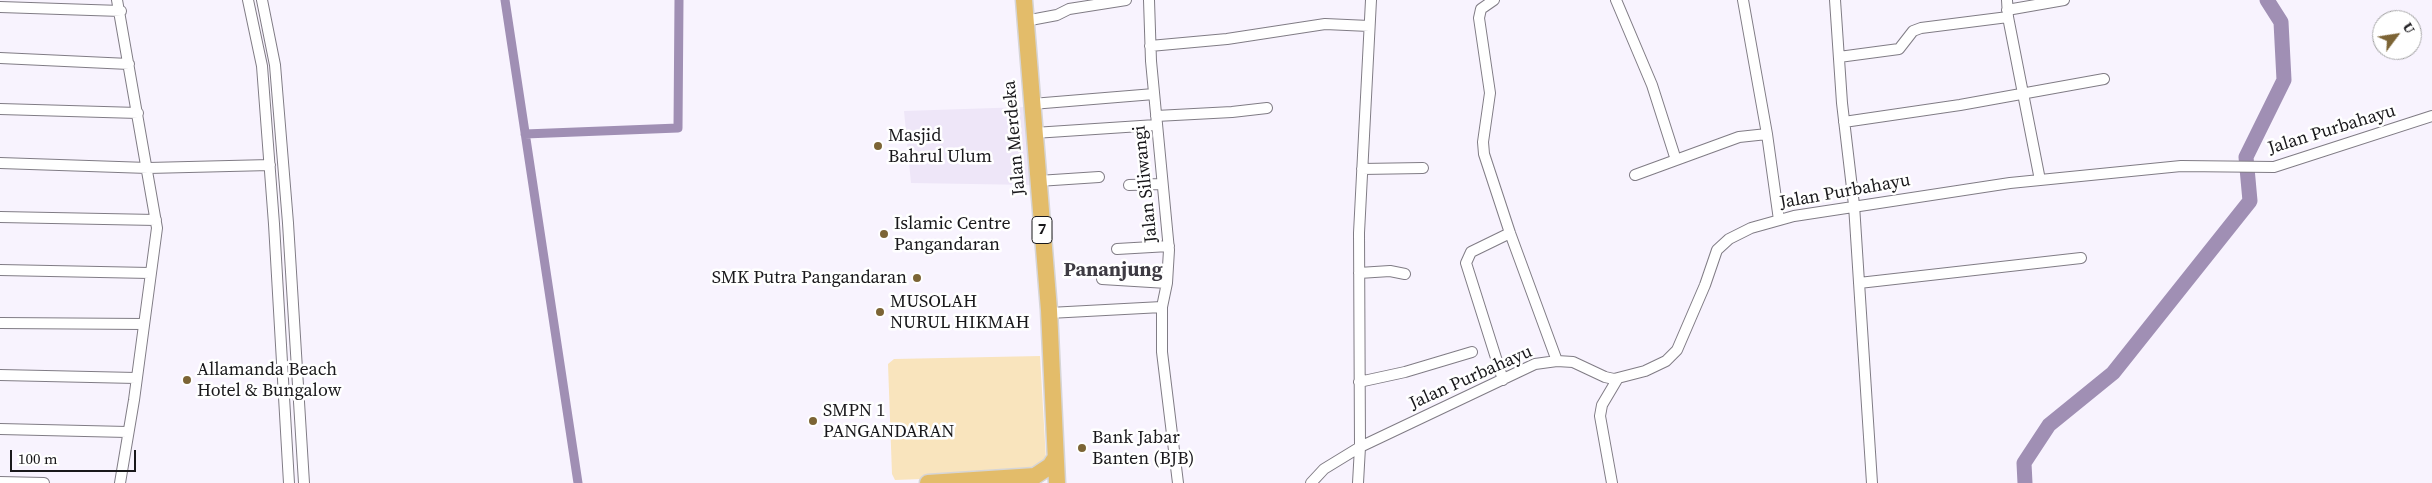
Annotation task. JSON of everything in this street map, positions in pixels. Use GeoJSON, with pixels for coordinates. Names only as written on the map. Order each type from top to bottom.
{"type":"FeatureCollection","features":[{"type":"Feature","properties":{"kind":"highway","name":"Jalan Merdeka"},"geometry":{"type":"LineString","coordinates":[[1024,0],[1049,313],[1056,483]]}},
{"type":"Feature","properties":{"kind":"highway"},"geometry":{"type":"LineString","coordinates":[[928,483],[1040,479],[1054,460]]}},
{"type":"Feature","properties":{"kind":"street"},"geometry":{"type":"LineString","coordinates":[[118,0],[156,220],[156,239],[120,483]]}},
{"type":"Feature","properties":{"kind":"street"},"geometry":{"type":"LineString","coordinates":[[248,0],[262,66],[274,224],[289,483]]}},
{"type":"Feature","properties":{"kind":"street"},"geometry":{"type":"LineString","coordinates":[[262,0],[275,65],[288,224],[304,483]]}},
{"type":"Feature","properties":{"kind":"street"},"geometry":{"type":"LineString","coordinates":[[1025,21],[1057,15],[1069,9],[1126,0]]}},
{"type":"Feature","properties":{"kind":"street","name":"Jalan Siliwangi"},"geometry":{"type":"LineString","coordinates":[[1149,0],[1150,46],[1156,121],[1169,246],[1167,283],[1162,307],[1162,352],[1178,483]]}},
{"type":"Feature","properties":{"kind":"street"},"geometry":{"type":"LineString","coordinates":[[1358,483],[1360,448],[1359,273],[1362,169],[1371,0]]}},
{"type":"Feature","properties":{"kind":"street"},"geometry":{"type":"LineString","coordinates":[[1494,0],[1481,10],[1479,18],[1490,93],[1483,148],[1510,233],[1557,361]]}},
{"type":"Feature","properties":{"kind":"street"},"geometry":{"type":"LineString","coordinates":[[1616,0],[1652,85],[1676,160]]}},
{"type":"Feature","properties":{"kind":"street"},"geometry":{"type":"LineString","coordinates":[[1743,0],[1767,134],[1779,220]]}},
{"type":"Feature","properties":{"kind":"street"},"geometry":{"type":"LineString","coordinates":[[1835,0],[1844,122],[1854,205],[1860,283],[1872,483]]}},
{"type":"Feature","properties":{"kind":"street"},"geometry":{"type":"LineString","coordinates":[[1839,57],[1899,49],[1913,31],[1921,28],[2007,9],[2064,0]]}},
{"type":"Feature","properties":{"kind":"street"},"geometry":{"type":"LineString","coordinates":[[0,7],[121,11]]}},
{"type":"Feature","properties":{"kind":"street"},"geometry":{"type":"LineString","coordinates":[[2007,9],[2040,180]]}},
{"type":"Feature","properties":{"kind":"street"},"geometry":{"type":"LineString","coordinates":[[1150,46],[1227,39],[1325,24],[1369,26]]}},
{"type":"Feature","properties":{"kind":"street"},"geometry":{"type":"LineString","coordinates":[[0,58],[129,64]]}},
{"type":"Feature","properties":{"kind":"street"},"geometry":{"type":"LineString","coordinates":[[1844,122],[1960,106],[2104,79]]}},
{"type":"Feature","properties":{"kind":"street"},"geometry":{"type":"LineString","coordinates":[[1032,104],[1154,94]]}},
{"type":"Feature","properties":{"kind":"street"},"geometry":{"type":"LineString","coordinates":[[1034,133],[1267,108]]}},
{"type":"Feature","properties":{"kind":"street"},"geometry":{"type":"LineString","coordinates":[[0,109],[138,113]]}},
{"type":"Feature","properties":{"kind":"street","name":"Jalan Purbahayu"},"geometry":{"type":"LineString","coordinates":[[1311,483],[1324,469],[1360,448],[1535,364],[1557,361],[1573,362],[1605,377],[1618,378],[1666,361],[1677,350],[1705,285],[1717,250],[1729,239],[1750,228],[1779,220],[1854,205],[2040,180],[2181,166],[2274,167],[2432,116]]}},
{"type":"Feature","properties":{"kind":"street"},"geometry":{"type":"LineString","coordinates":[[1635,175],[1739,137],[1767,134]]}},
{"type":"Feature","properties":{"kind":"street"},"geometry":{"type":"LineString","coordinates":[[0,163],[148,168],[270,165]]}},
{"type":"Feature","properties":{"kind":"street"},"geometry":{"type":"LineString","coordinates":[[1362,169],[1423,168]]}},
{"type":"Feature","properties":{"kind":"street"},"geometry":{"type":"LineString","coordinates":[[1038,181],[1099,177]]}},
{"type":"Feature","properties":{"kind":"street"},"geometry":{"type":"LineString","coordinates":[[1129,185],[1162,184]]}},
{"type":"Feature","properties":{"kind":"street"},"geometry":{"type":"LineString","coordinates":[[0,217],[156,220]]}},
{"type":"Feature","properties":{"kind":"street"},"geometry":{"type":"LineString","coordinates":[[274,224],[288,224]]}},
{"type":"Feature","properties":{"kind":"street"},"geometry":{"type":"LineString","coordinates":[[1503,380],[1466,263],[1470,252],[1510,233]]}},
{"type":"Feature","properties":{"kind":"street"},"geometry":{"type":"LineString","coordinates":[[1117,249],[1169,246]]}},
{"type":"Feature","properties":{"kind":"street"},"geometry":{"type":"LineString","coordinates":[[1860,283],[2081,258]]}},
{"type":"Feature","properties":{"kind":"street"},"geometry":{"type":"LineString","coordinates":[[0,270],[150,273]]}},
{"type":"Feature","properties":{"kind":"street"},"geometry":{"type":"LineString","coordinates":[[1359,273],[1390,271],[1404,274]]}},
{"type":"Feature","properties":{"kind":"street"},"geometry":{"type":"LineString","coordinates":[[1102,279],[1167,283]]}},
{"type":"Feature","properties":{"kind":"street"},"geometry":{"type":"LineString","coordinates":[[1049,313],[1162,307]]}},
{"type":"Feature","properties":{"kind":"street"},"geometry":{"type":"LineString","coordinates":[[0,323],[144,324]]}},
{"type":"Feature","properties":{"kind":"street"},"geometry":{"type":"LineString","coordinates":[[1359,382],[1405,372],[1472,352]]}},
{"type":"Feature","properties":{"kind":"street"},"geometry":{"type":"LineString","coordinates":[[0,375],[136,378]]}},
{"type":"Feature","properties":{"kind":"street"},"geometry":{"type":"LineString","coordinates":[[1612,483],[1600,416],[1602,405],[1618,378]]}},
{"type":"Feature","properties":{"kind":"street"},"geometry":{"type":"LineString","coordinates":[[0,428],[127,432]]}},
{"type":"Feature","properties":{"kind":"street"},"geometry":{"type":"LineString","coordinates":[[0,482],[44,483]]}},
{"type":"Feature","properties":{"kind":"shaded area"},"geometry":{"type":"Polygon","coordinates":[[[1025,107],[1032,185],[911,183],[904,111],[1025,107]]]}},
{"type":"Feature","properties":{"kind":"shaded area"},"geometry":{"type":"Polygon","coordinates":[[[1040,356],[1046,460],[1041,468],[949,478],[895,480],[892,474],[888,364],[894,359],[1040,356]]]}},
{"type":"Feature","properties":{"kind":"waterway"},"geometry":{"type":"LineString","coordinates":[[505,0],[578,483]]}},
{"type":"Feature","properties":{"kind":"waterway"},"geometry":{"type":"LineString","coordinates":[[525,134],[678,128],[679,0]]}},
{"type":"Feature","properties":{"kind":"waterway"},"geometry":{"type":"LineString","coordinates":[[2025,483],[2024,463],[2049,425],[2113,373],[2250,201],[2246,157],[2284,80],[2281,22],[2267,0]]}},
{"type":"Feature","properties":{"kind":"place","name":"Masjid Bahrul Ulum"},"geometry":{"type":"Point","coordinates":[878,146]}},
{"type":"Feature","properties":{"kind":"place","name":"Islamic Centre Pangandaran"},"geometry":{"type":"Point","coordinates":[884,234]}},
{"type":"Feature","properties":{"kind":"place","name":"SMK Putra Pangandaran"},"geometry":{"type":"Point","coordinates":[917,278]}},
{"type":"Feature","properties":{"kind":"place","name":"MUSOLAH NURUL HIKMAH"},"geometry":{"type":"Point","coordinates":[880,312]}},
{"type":"Feature","properties":{"kind":"place","name":"Allamanda Beach Hotel & Bungalow"},"geometry":{"type":"Point","coordinates":[187,380]}},
{"type":"Feature","properties":{"kind":"place","name":"SMPN 1 PANGANDARAN"},"geometry":{"type":"Point","coordinates":[813,421]}},
{"type":"Feature","properties":{"kind":"place","name":"Bank Jabar Banten (BJB)"},"geometry":{"type":"Point","coordinates":[1082,448]}},
{"type":"Feature","properties":{"kind":"district","name":"Pananjung"},"geometry":{"type":"Point","coordinates":[1113,271]}}]}
